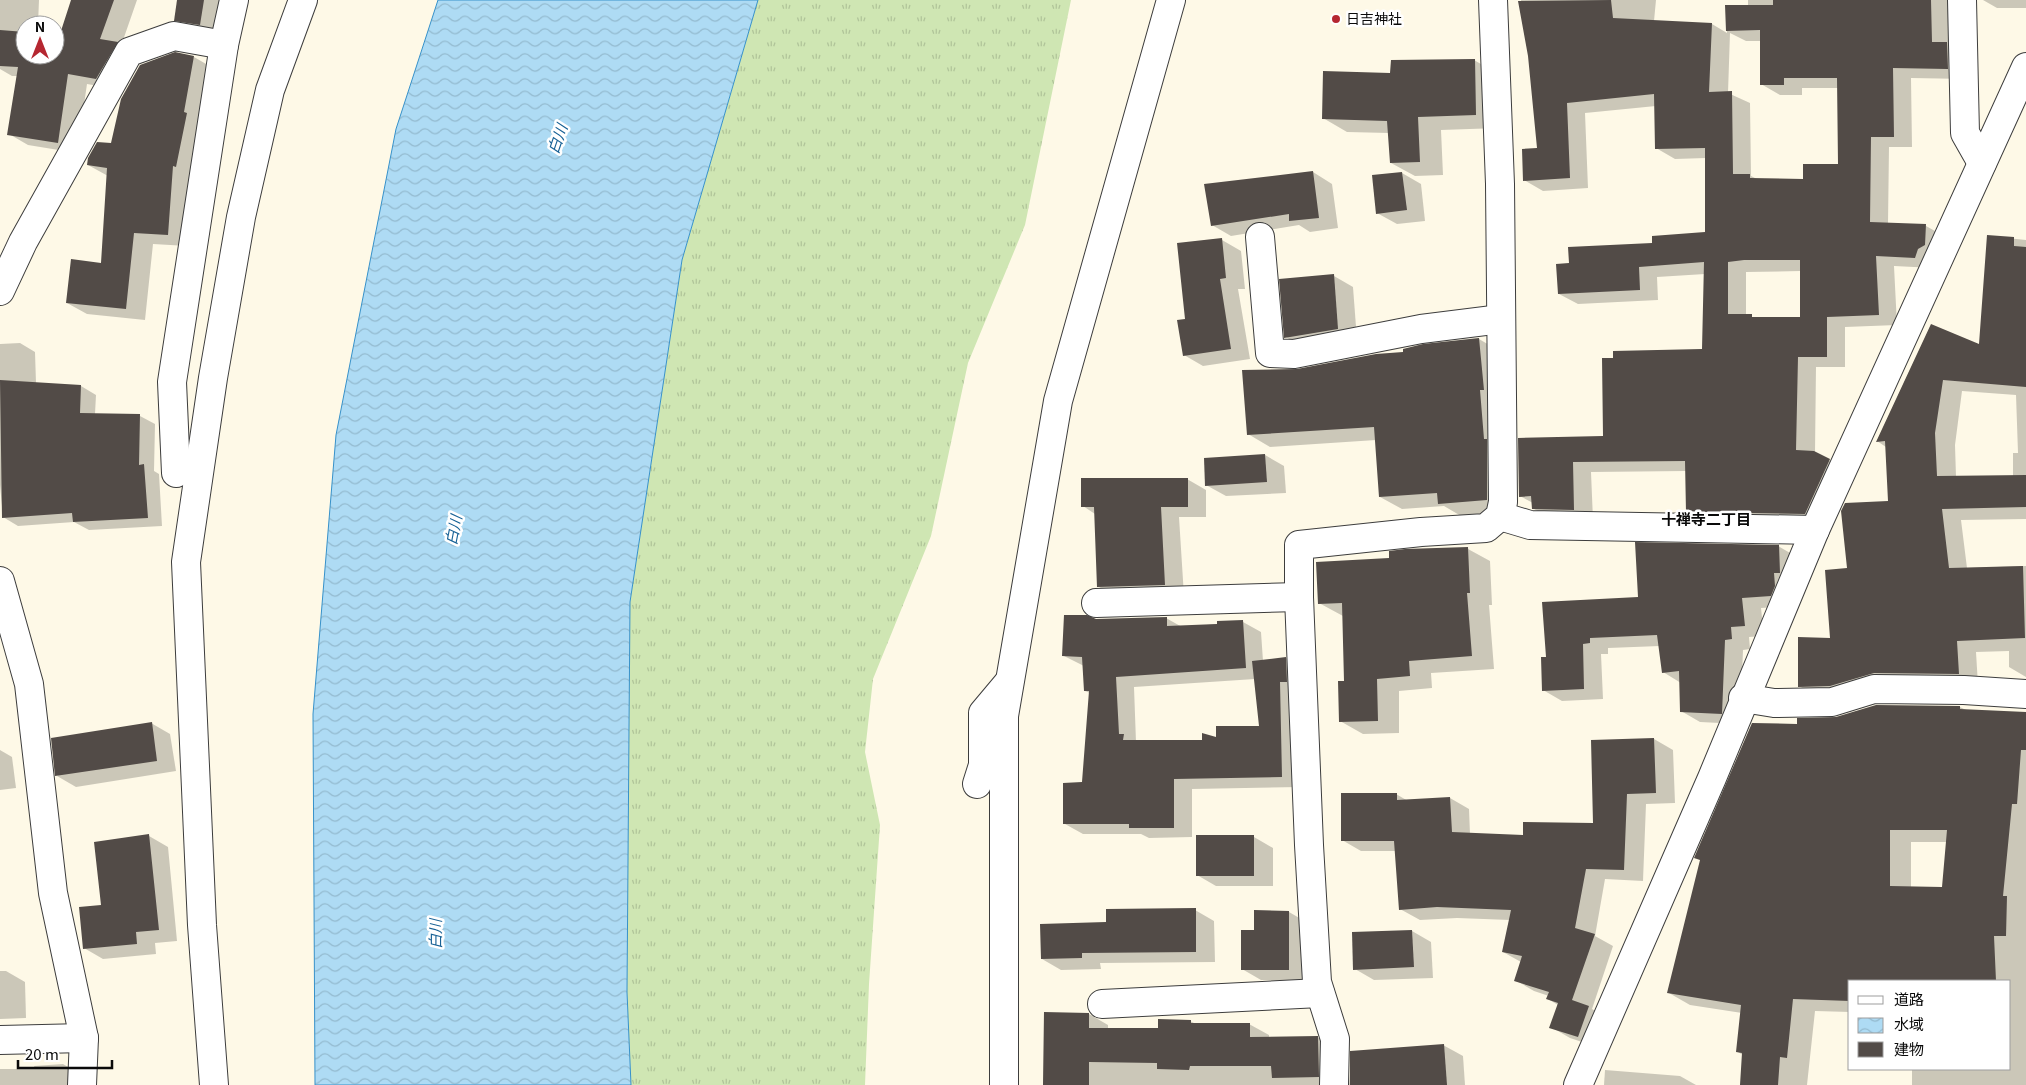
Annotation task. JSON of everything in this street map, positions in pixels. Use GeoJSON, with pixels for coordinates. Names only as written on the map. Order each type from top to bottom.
{"type":"FeatureCollection","features":[{"type":"Feature","properties":{"kind":"street"},"geometry":{"type":"LineString","coordinates":[[176,473],[172,382],[224,46],[234,0]]}},
{"type":"Feature","properties":{"kind":"street"},"geometry":{"type":"LineString","coordinates":[[214,1085],[202,925],[186,562],[213,378],[240,217],[270,90],[303,0]]}},
{"type":"Feature","properties":{"kind":"street"},"geometry":{"type":"LineString","coordinates":[[1004,1085],[1004,716],[1058,401],[1171,0]]}},
{"type":"Feature","properties":{"kind":"street"},"geometry":{"type":"LineString","coordinates":[[1334,1085],[1335,1039],[1317,982],[1309,845],[1299,597],[1299,545],[1421,532],[1486,528],[1500,516],[1503,502],[1502,319],[1500,184],[1493,0]]}},
{"type":"Feature","properties":{"kind":"street"},"geometry":{"type":"LineString","coordinates":[[1962,0],[1965,133],[1982,163]]}},
{"type":"Feature","properties":{"kind":"street"},"geometry":{"type":"LineString","coordinates":[[0,291],[23,242],[130,52],[174,36],[224,46]]}},
{"type":"Feature","properties":{"kind":"street"},"geometry":{"type":"LineString","coordinates":[[1578,1085],[1708,787],[1743,698],[1815,530],[2026,67]]}},
{"type":"Feature","properties":{"kind":"street"},"geometry":{"type":"LineString","coordinates":[[1260,237],[1270,353],[1294,354],[1421,329],[1502,319]]}},
{"type":"Feature","properties":{"kind":"street"},"geometry":{"type":"LineString","coordinates":[[1500,516],[1530,525],[1815,530]]}},
{"type":"Feature","properties":{"kind":"street"},"geometry":{"type":"LineString","coordinates":[[0,581],[29,684],[53,893],[84,1038],[82,1085]]}},
{"type":"Feature","properties":{"kind":"street"},"geometry":{"type":"LineString","coordinates":[[1096,603],[1299,597]]}},
{"type":"Feature","properties":{"kind":"street"},"geometry":{"type":"LineString","coordinates":[[976,784],[983,765],[983,713],[1010,681]]}},
{"type":"Feature","properties":{"kind":"street"},"geometry":{"type":"LineString","coordinates":[[1743,698],[1774,703],[1832,702],[1874,689],[1964,690],[2026,694]]}},
{"type":"Feature","properties":{"kind":"street"},"geometry":{"type":"LineString","coordinates":[[1102,1004],[1320,993]]}},
{"type":"Feature","properties":{"kind":"street"},"geometry":{"type":"LineString","coordinates":[[0,1040],[84,1038]]}},
{"type":"Feature","properties":{"kind":"green space"},"geometry":{"type":"Polygon","coordinates":[[[758,0],[1071,0],[1025,225],[968,363],[931,536],[873,679],[865,752],[880,825],[869,984],[865,1085],[631,1085],[627,992],[630,602],[682,260],[758,0]]]}},
{"type":"Feature","properties":{"kind":"water","name":"白川"},"geometry":{"type":"Polygon","coordinates":[[[438,0],[758,0],[682,260],[630,602],[627,992],[631,1085],[315,1085],[313,714],[336,435],[396,129],[438,0]]]}},
{"type":"Feature","properties":{"kind":"building"},"geometry":{"type":"Polygon","coordinates":[[[71,0],[114,0],[100,39],[118,42],[96,79],[68,74],[58,143],[7,135],[18,67],[0,66],[0,30],[15,31],[15,65],[65,65],[65,19],[71,0]]]}},
{"type":"Feature","properties":{"kind":"building"},"geometry":{"type":"Polygon","coordinates":[[[177,0],[204,0],[200,25],[174,21],[177,0]]]}},
{"type":"Feature","properties":{"kind":"building"},"geometry":{"type":"Polygon","coordinates":[[[1611,0],[1613,18],[1712,23],[1709,92],[1732,91],[1733,174],[1750,174],[1750,178],[1803,179],[1803,164],[1838,164],[1837,78],[1784,78],[1784,85],[1760,85],[1760,30],[1726,31],[1725,5],[1773,5],[1773,0],[1931,0],[1932,42],[1947,42],[1948,69],[1893,68],[1894,137],[1871,137],[1870,222],[1926,224],[1925,245],[1918,249],[1915,258],[1876,256],[1879,315],[1827,317],[1827,357],[1798,357],[1796,450],[1814,451],[1830,459],[1805,514],[1686,512],[1685,461],[1573,462],[1574,510],[1532,509],[1531,496],[1519,497],[1518,438],[1603,436],[1602,358],[1613,358],[1613,351],[1702,349],[1704,262],[1639,267],[1640,290],[1558,294],[1556,264],[1569,263],[1568,247],[1652,243],[1652,236],[1705,232],[1705,148],[1655,149],[1654,94],[1567,103],[1570,178],[1523,181],[1522,149],[1537,148],[1528,56],[1518,1],[1611,0]],[[1744,260],[1728,262],[1728,314],[1752,314],[1752,317],[1800,317],[1800,260],[1744,260]]]}},
{"type":"Feature","properties":{"kind":"building"},"geometry":{"type":"Polygon","coordinates":[[[175,52],[194,56],[184,112],[187,113],[176,167],[173,166],[168,235],[134,233],[126,309],[66,303],[71,259],[101,263],[107,168],[87,165],[88,158],[97,142],[111,143],[121,99],[140,65],[175,52]]]}},
{"type":"Feature","properties":{"kind":"building"},"geometry":{"type":"Polygon","coordinates":[[[1475,59],[1476,115],[1418,117],[1420,162],[1390,163],[1387,121],[1322,119],[1323,71],[1390,73],[1391,60],[1475,59]]]}},
{"type":"Feature","properties":{"kind":"building"},"geometry":{"type":"Polygon","coordinates":[[[1313,171],[1319,218],[1289,221],[1289,214],[1211,226],[1204,184],[1313,171]]]}},
{"type":"Feature","properties":{"kind":"building"},"geometry":{"type":"Polygon","coordinates":[[[1402,172],[1407,210],[1376,214],[1372,175],[1402,172]]]}},
{"type":"Feature","properties":{"kind":"building"},"geometry":{"type":"Polygon","coordinates":[[[1987,235],[2014,237],[2014,246],[2026,247],[2026,387],[1943,380],[1935,433],[1937,476],[2026,475],[2026,507],[1942,509],[1949,568],[2023,566],[2025,638],[1957,641],[1959,674],[1874,673],[1830,686],[1798,687],[1798,637],[1830,638],[1825,570],[1847,568],[1841,511],[1845,503],[1888,501],[1885,441],[1876,442],[1931,324],[1979,344],[1987,235]]]}},
{"type":"Feature","properties":{"kind":"building"},"geometry":{"type":"Polygon","coordinates":[[[1222,238],[1226,278],[1220,279],[1231,349],[1183,356],[1177,320],[1185,319],[1177,243],[1222,238]]]}},
{"type":"Feature","properties":{"kind":"building"},"geometry":{"type":"Polygon","coordinates":[[[1334,274],[1338,329],[1284,338],[1279,279],[1334,274]]]}},
{"type":"Feature","properties":{"kind":"building"},"geometry":{"type":"Polygon","coordinates":[[[1479,338],[1484,390],[1480,390],[1484,439],[1487,439],[1487,500],[1438,504],[1437,493],[1379,497],[1374,427],[1247,435],[1242,370],[1297,369],[1376,354],[1403,352],[1403,349],[1423,344],[1479,338]]]}},
{"type":"Feature","properties":{"kind":"building"},"geometry":{"type":"Polygon","coordinates":[[[0,380],[81,385],[80,413],[140,414],[139,465],[144,464],[148,518],[73,522],[72,513],[2,518],[0,380]]]}},
{"type":"Feature","properties":{"kind":"building"},"geometry":{"type":"Polygon","coordinates":[[[1265,454],[1267,482],[1205,486],[1204,458],[1265,454]]]}},
{"type":"Feature","properties":{"kind":"building"},"geometry":{"type":"Polygon","coordinates":[[[1081,478],[1188,478],[1188,507],[1161,507],[1165,585],[1097,587],[1094,507],[1081,507],[1081,478]]]}},
{"type":"Feature","properties":{"kind":"building"},"geometry":{"type":"Polygon","coordinates":[[[1635,542],[1779,545],[1780,573],[1774,573],[1775,586],[1771,596],[1742,598],[1745,626],[1731,627],[1732,639],[1725,640],[1722,714],[1680,712],[1679,671],[1662,673],[1657,635],[1590,638],[1590,643],[1583,644],[1584,689],[1542,691],[1541,657],[1546,657],[1542,602],[1638,597],[1635,542]]]}},
{"type":"Feature","properties":{"kind":"building"},"geometry":{"type":"Polygon","coordinates":[[[1468,547],[1470,593],[1467,593],[1472,656],[1409,661],[1410,676],[1377,679],[1378,721],[1339,722],[1338,681],[1344,681],[1342,603],[1318,604],[1316,562],[1389,558],[1389,551],[1405,549],[1468,547]]]}},
{"type":"Feature","properties":{"kind":"building"},"geometry":{"type":"Polygon","coordinates":[[[1064,615],[1087,615],[1096,619],[1167,617],[1167,626],[1217,624],[1217,621],[1243,620],[1246,668],[1116,677],[1119,734],[1124,734],[1123,740],[1202,740],[1202,733],[1216,737],[1216,726],[1259,726],[1252,661],[1286,657],[1287,682],[1280,682],[1282,777],[1174,779],[1174,828],[1129,828],[1129,824],[1063,824],[1063,783],[1082,782],[1089,691],[1084,691],[1082,657],[1062,656],[1064,615]]]}},
{"type":"Feature","properties":{"kind":"building"},"geometry":{"type":"Polygon","coordinates":[[[1876,705],[1960,706],[1960,709],[2026,712],[2026,750],[2021,750],[2017,804],[2012,804],[2003,896],[2007,896],[2006,936],[1994,936],[1996,980],[1848,980],[1848,1001],[1793,999],[1787,1058],[1780,1057],[1778,1085],[1740,1085],[1742,1053],[1736,1052],[1741,1005],[1667,993],[1700,860],[1694,858],[1752,723],[1797,724],[1797,718],[1836,717],[1876,705]],[[1890,830],[1890,886],[1942,887],[1947,830],[1890,830]]]}},
{"type":"Feature","properties":{"kind":"building"},"geometry":{"type":"Polygon","coordinates":[[[152,722],[157,761],[55,776],[51,738],[152,722]]]}},
{"type":"Feature","properties":{"kind":"building"},"geometry":{"type":"Polygon","coordinates":[[[1654,738],[1656,793],[1627,794],[1624,870],[1586,869],[1575,928],[1595,934],[1572,1000],[1589,1006],[1578,1037],[1549,1028],[1558,1003],[1546,999],[1549,992],[1514,981],[1522,956],[1502,952],[1511,910],[1437,907],[1399,910],[1394,841],[1341,841],[1341,793],[1397,793],[1397,800],[1450,797],[1452,832],[1523,835],[1523,822],[1593,823],[1591,740],[1654,738]]]}},
{"type":"Feature","properties":{"kind":"building"},"geometry":{"type":"Polygon","coordinates":[[[149,834],[159,930],[136,932],[137,944],[83,949],[79,907],[101,905],[94,842],[149,834]]]}},
{"type":"Feature","properties":{"kind":"building"},"geometry":{"type":"Polygon","coordinates":[[[1196,835],[1254,835],[1254,876],[1196,876],[1196,835]]]}},
{"type":"Feature","properties":{"kind":"building"},"geometry":{"type":"Polygon","coordinates":[[[1196,908],[1196,952],[1082,953],[1082,958],[1041,959],[1040,924],[1106,922],[1106,909],[1196,908]]]}},
{"type":"Feature","properties":{"kind":"building"},"geometry":{"type":"Polygon","coordinates":[[[1254,910],[1289,911],[1289,970],[1241,970],[1241,930],[1254,930],[1254,910]]]}},
{"type":"Feature","properties":{"kind":"building"},"geometry":{"type":"Polygon","coordinates":[[[1412,930],[1414,967],[1353,970],[1352,932],[1412,930]]]}},
{"type":"Feature","properties":{"kind":"building"},"geometry":{"type":"Polygon","coordinates":[[[1044,1012],[1089,1013],[1089,1028],[1158,1028],[1158,1019],[1191,1020],[1191,1023],[1250,1023],[1250,1037],[1318,1036],[1319,1077],[1272,1078],[1271,1066],[1190,1066],[1189,1070],[1157,1069],[1157,1063],[1089,1062],[1089,1085],[1043,1085],[1044,1012]]]}},
{"type":"Feature","properties":{"kind":"building"},"geometry":{"type":"Polygon","coordinates":[[[1444,1044],[1447,1085],[1350,1085],[1350,1051],[1444,1044]]]}},
{"type":"Feature","properties":{"kind":"place","name":"日吉神社"},"geometry":{"type":"Point","coordinates":[1336,19]}},
{"type":"Feature","properties":{"kind":"district","name":"十禅寺二丁目"},"geometry":{"type":"Point","coordinates":[1706,520]}}]}
